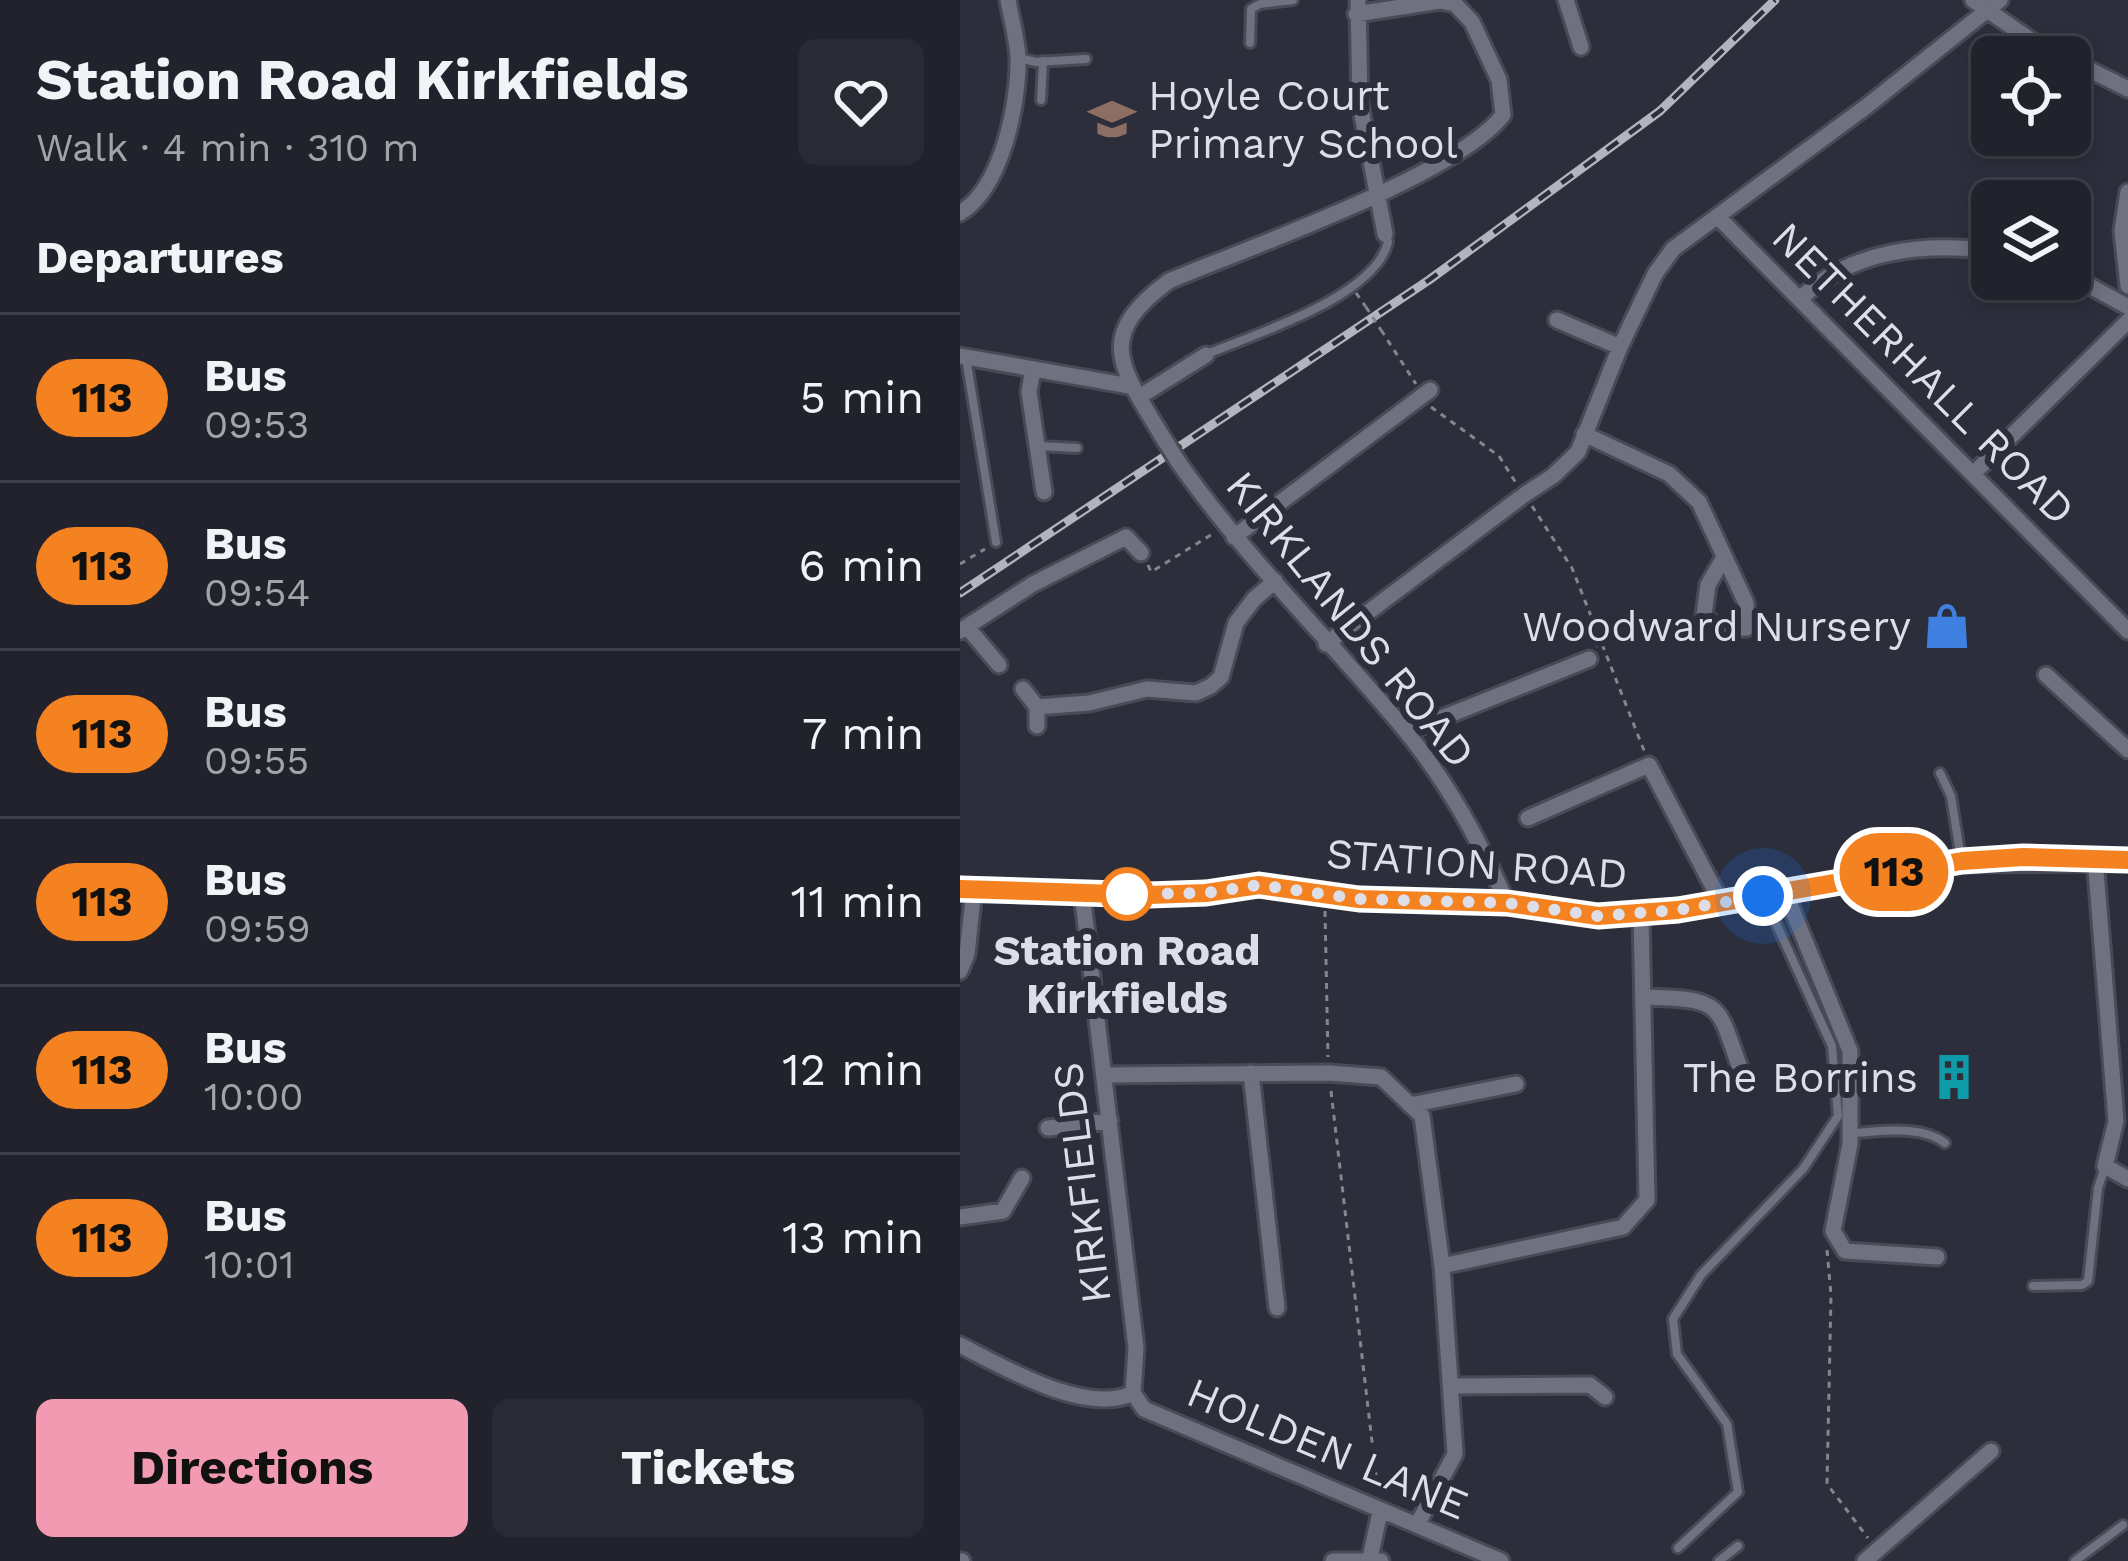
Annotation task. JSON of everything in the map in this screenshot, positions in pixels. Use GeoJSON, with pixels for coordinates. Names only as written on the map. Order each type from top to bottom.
{"type":"FeatureCollection","features":[{"type":"Feature","properties":{"kind":"street"},"geometry":{"type":"LineString","coordinates":[[960,213],[988,184],[999,161],[1018,58],[1008,0]]}},
{"type":"Feature","properties":{"kind":"street"},"geometry":{"type":"LineString","coordinates":[[1566,0],[1581,47]]}},
{"type":"Feature","properties":{"kind":"street"},"geometry":{"type":"LineString","coordinates":[[1327,644],[1553,476],[1578,452],[1620,347],[1655,274],[1673,249],[1867,106],[1979,5],[2000,0]]}},
{"type":"Feature","properties":{"kind":"street"},"geometry":{"type":"LineString","coordinates":[[1134,391],[1120,345],[1126,320],[1139,303],[1169,281],[1379,192],[1419,175],[1491,130],[1502,115],[1503,98],[1472,22],[1455,4],[1357,7],[1360,104],[1379,192],[1384,234]]}},
{"type":"Feature","properties":{"kind":"street"},"geometry":{"type":"LineString","coordinates":[[1979,5],[2030,36]]}},
{"type":"Feature","properties":{"kind":"street"},"geometry":{"type":"LineString","coordinates":[[2091,71],[2128,89]]}},
{"type":"Feature","properties":{"kind":"street"},"geometry":{"type":"LineString","coordinates":[[2128,192],[2122,231],[2128,286]]}},
{"type":"Feature","properties":{"kind":"street","name":"NETHERHALL ROAD"},"geometry":{"type":"LineString","coordinates":[[1718,217],[2128,631]]}},
{"type":"Feature","properties":{"kind":"street"},"geometry":{"type":"LineString","coordinates":[[1800,299],[1824,276],[1845,265],[1898,252],[1971,248]]}},
{"type":"Feature","properties":{"kind":"street"},"geometry":{"type":"LineString","coordinates":[[2091,287],[2128,307]]}},
{"type":"Feature","properties":{"kind":"street"},"geometry":{"type":"LineString","coordinates":[[1557,320],[1620,347]]}},
{"type":"Feature","properties":{"kind":"street"},"geometry":{"type":"LineString","coordinates":[[1974,473],[2128,321]]}},
{"type":"Feature","properties":{"kind":"street"},"geometry":{"type":"LineString","coordinates":[[963,356],[1134,391],[1206,355]]}},
{"type":"Feature","properties":{"kind":"street"},"geometry":{"type":"LineString","coordinates":[[1033,369],[1029,392],[1044,492]]}},
{"type":"Feature","properties":{"kind":"street","name":"KIRKLANDS ROAD"},"geometry":{"type":"LineString","coordinates":[[1134,391],[1229,532],[1407,732],[1454,801],[1507,903]]}},
{"type":"Feature","properties":{"kind":"street"},"geometry":{"type":"LineString","coordinates":[[1229,532],[1428,392]]}},
{"type":"Feature","properties":{"kind":"street"},"geometry":{"type":"LineString","coordinates":[[1584,434],[1684,485],[1699,502],[1746,603],[1752,630],[1711,624],[1704,615],[1708,585],[1724,557]]}},
{"type":"Feature","properties":{"kind":"street"},"geometry":{"type":"LineString","coordinates":[[998,665],[964,629],[1033,584],[1126,537],[1141,554]]}},
{"type":"Feature","properties":{"kind":"street"},"geometry":{"type":"LineString","coordinates":[[1037,707],[1089,703],[1147,689],[1196,693],[1211,686],[1221,677],[1237,623],[1253,599],[1275,581]]}},
{"type":"Feature","properties":{"kind":"street"},"geometry":{"type":"LineString","coordinates":[[1407,732],[1589,659]]}},
{"type":"Feature","properties":{"kind":"street"},"geometry":{"type":"LineString","coordinates":[[2046,675],[2128,750]]}},
{"type":"Feature","properties":{"kind":"street"},"geometry":{"type":"LineString","coordinates":[[1023,689],[1037,707],[1037,726]]}},
{"type":"Feature","properties":{"kind":"street"},"geometry":{"type":"LineString","coordinates":[[1528,818],[1649,765],[1721,902]]}},
{"type":"Feature","properties":{"kind":"street"},"geometry":{"type":"LineString","coordinates":[[2095,858],[2116,1121],[2105,1166],[2128,1179]]}},
{"type":"Feature","properties":{"kind":"street","name":"STATION ROAD"},"geometry":{"type":"LineString","coordinates":[[967,889],[1206,893],[1259,885],[1359,899],[1507,903],[1598,916],[1774,894],[1962,861],[2128,860]]}},
{"type":"Feature","properties":{"kind":"street"},"geometry":{"type":"LineString","coordinates":[[960,971],[967,954],[967,889]]}},
{"type":"Feature","properties":{"kind":"street","name":"KIRKFIELDS"},"geometry":{"type":"LineString","coordinates":[[1082,893],[1136,1348],[1133,1393]]}},
{"type":"Feature","properties":{"kind":"street"},"geometry":{"type":"LineString","coordinates":[[1774,894],[1850,1051],[1850,1132],[1834,1231],[1845,1251],[1937,1257]]}},
{"type":"Feature","properties":{"kind":"street"},"geometry":{"type":"LineString","coordinates":[[1442,1266],[1623,1227],[1647,1200],[1641,914]]}},
{"type":"Feature","properties":{"kind":"street"},"geometry":{"type":"LineString","coordinates":[[1644,997],[1700,998],[1713,1006],[1744,1079]]}},
{"type":"Feature","properties":{"kind":"street"},"geometry":{"type":"LineString","coordinates":[[1251,1073],[1277,1308]]}},
{"type":"Feature","properties":{"kind":"street"},"geometry":{"type":"LineString","coordinates":[[1105,1075],[1329,1073],[1382,1077],[1422,1117],[1442,1266],[1455,1454],[1417,1526]]}},
{"type":"Feature","properties":{"kind":"street"},"geometry":{"type":"LineString","coordinates":[[1410,1106],[1516,1084]]}},
{"type":"Feature","properties":{"kind":"street"},"geometry":{"type":"LineString","coordinates":[[1048,1128],[1110,1120]]}},
{"type":"Feature","properties":{"kind":"street"},"geometry":{"type":"LineString","coordinates":[[960,1217],[1003,1211],[1022,1178]]}},
{"type":"Feature","properties":{"kind":"street"},"geometry":{"type":"LineString","coordinates":[[960,1345],[1018,1376],[1084,1397],[1118,1400],[1133,1393]]}},
{"type":"Feature","properties":{"kind":"street"},"geometry":{"type":"LineString","coordinates":[[1450,1386],[1590,1385],[1605,1397]]}},
{"type":"Feature","properties":{"kind":"street","name":"HOLDEN LANE"},"geometry":{"type":"LineString","coordinates":[[1133,1393],[1144,1409],[1501,1561]]}},
{"type":"Feature","properties":{"kind":"street"},"geometry":{"type":"LineString","coordinates":[[1864,1561],[1991,1451]]}},
{"type":"Feature","properties":{"kind":"street"},"geometry":{"type":"LineString","coordinates":[[1333,1561],[1376,1560],[1380,1512]]}},
{"type":"Feature","properties":{"kind":"lane"},"geometry":{"type":"LineString","coordinates":[[1250,44],[1251,9],[1293,0]]}},
{"type":"Feature","properties":{"kind":"lane"},"geometry":{"type":"LineString","coordinates":[[1018,58],[1086,59]]}},
{"type":"Feature","properties":{"kind":"lane"},"geometry":{"type":"LineString","coordinates":[[1041,100],[1043,61]]}},
{"type":"Feature","properties":{"kind":"lane"},"geometry":{"type":"LineString","coordinates":[[1206,355],[1331,300],[1381,263],[1388,242],[1384,234]]}},
{"type":"Feature","properties":{"kind":"lane"},"geometry":{"type":"LineString","coordinates":[[963,356],[996,542]]}},
{"type":"Feature","properties":{"kind":"lane"},"geometry":{"type":"LineString","coordinates":[[1037,446],[1077,448]]}},
{"type":"Feature","properties":{"kind":"lane"},"geometry":{"type":"LineString","coordinates":[[1940,773],[1951,796],[1962,861]]}},
{"type":"Feature","properties":{"kind":"lane"},"geometry":{"type":"LineString","coordinates":[[1678,1548],[1738,1492],[1727,1424],[1677,1354],[1673,1319],[1700,1275],[1803,1168],[1838,1116],[1832,1046],[1774,894]]}},
{"type":"Feature","properties":{"kind":"lane"},"geometry":{"type":"LineString","coordinates":[[1850,1132],[1912,1132],[1937,1136],[1945,1143]]}},
{"type":"Feature","properties":{"kind":"lane"},"geometry":{"type":"LineString","coordinates":[[2032,1286],[2088,1281],[2098,1188],[2105,1166]]}},
{"type":"Feature","properties":{"kind":"lane"},"geometry":{"type":"LineString","coordinates":[[2075,1561],[2123,1525]]}},
{"type":"Feature","properties":{"kind":"lane"},"geometry":{"type":"LineString","coordinates":[[1719,1561],[1738,1546]]}},
{"type":"Feature","properties":{"kind":"path"},"geometry":{"type":"LineString","coordinates":[[1366,307],[1428,392],[1437,414],[1499,456],[1572,568],[1649,765]]}},
{"type":"Feature","properties":{"kind":"path"},"geometry":{"type":"LineString","coordinates":[[1141,554],[1151,572],[1229,532]]}},
{"type":"Feature","properties":{"kind":"path"},"geometry":{"type":"LineString","coordinates":[[960,564],[996,542]]}},
{"type":"Feature","properties":{"kind":"path"},"geometry":{"type":"LineString","coordinates":[[1601,640],[1704,615]]}},
{"type":"Feature","properties":{"kind":"path"},"geometry":{"type":"LineString","coordinates":[[1324,894],[1329,1073],[1380,1512]]}},
{"type":"Feature","properties":{"kind":"path"},"geometry":{"type":"LineString","coordinates":[[1831,1309],[1827,1484],[1865,1534]]}},
{"type":"Feature","properties":{"kind":"railway"},"geometry":{"type":"LineString","coordinates":[[960,593],[1429,280],[1660,111],[1775,0]]}},
{"type":"Feature","properties":{"kind":"bus line","name":"113"},"geometry":{"type":"LineString","coordinates":[[960,889],[1149,895],[1259,885],[1359,899],[1507,903],[1598,916],[1678,910],[1962,861],[2023,857],[2128,860]]}},
{"type":"Feature","properties":{"kind":"place","name":"Hoyle Court Primary School"},"geometry":{"type":"Point","coordinates":[1112,119]}},
{"type":"Feature","properties":{"kind":"place","name":"Woodward Nursery"},"geometry":{"type":"Point","coordinates":[1947,626]}},
{"type":"Feature","properties":{"kind":"place","name":"Station Road Kirkfields"},"geometry":{"type":"Point","coordinates":[1127,894]}},
{"type":"Feature","properties":{"kind":"place","name":"The Borrins"},"geometry":{"type":"Point","coordinates":[1954,1077]}},
{"type":"Feature","properties":{"kind":"route"},"geometry":{"type":"LineString","coordinates":[[1127,894],[1115,894],[1206,893],[1259,885],[1359,899],[1507,903],[1598,916],[1678,910],[1763,896]]}}]}
